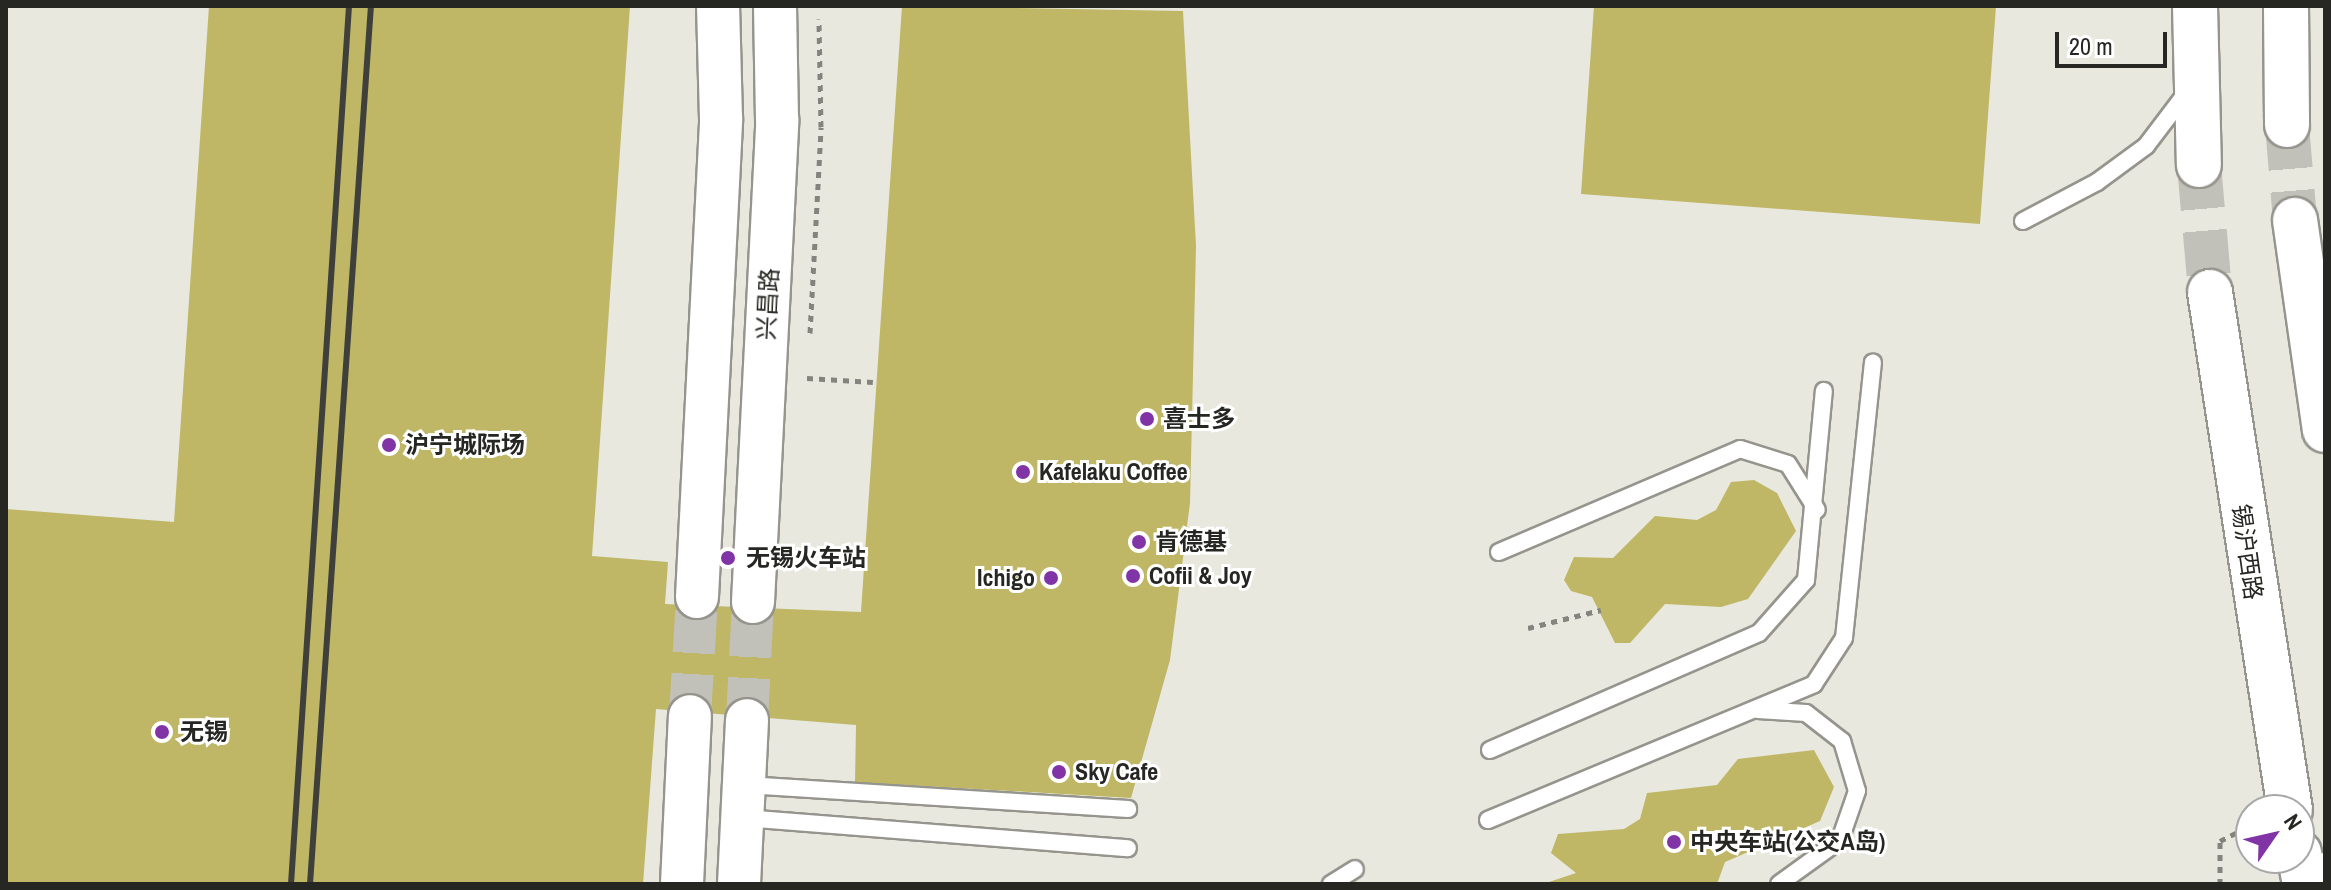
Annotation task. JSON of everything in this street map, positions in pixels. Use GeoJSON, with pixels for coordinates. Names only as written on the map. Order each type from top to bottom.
{"type":"FeatureCollection","features":[{"type":"Feature","properties":{"kind":"main road"},"geometry":{"type":"LineString","coordinates":[[697,597],[721,119],[718,6]]}},
{"type":"Feature","properties":{"kind":"main road","name":"兴昌路"},"geometry":{"type":"LineString","coordinates":[[753,602],[777,120],[775,6]]}},
{"type":"Feature","properties":{"kind":"main road"},"geometry":{"type":"LineString","coordinates":[[2195,6],[2193,85],[2199,165]]}},
{"type":"Feature","properties":{"kind":"main road"},"geometry":{"type":"LineString","coordinates":[[2286,6],[2287,125]]}},
{"type":"Feature","properties":{"kind":"main road"},"geometry":{"type":"LineString","coordinates":[[2295,220],[2325,430]]}},
{"type":"Feature","properties":{"kind":"main road","name":"锡沪西路"},"geometry":{"type":"LineString","coordinates":[[2210,292],[2288,794]]}},
{"type":"Feature","properties":{"kind":"main road"},"geometry":{"type":"LineString","coordinates":[[682,884],[690,716]]}},
{"type":"Feature","properties":{"kind":"main road"},"geometry":{"type":"LineString","coordinates":[[739,884],[747,720]]}},
{"type":"Feature","properties":{"kind":"main road"},"geometry":{"type":"LineString","coordinates":[[2305,884],[2325,875]]}},
{"type":"Feature","properties":{"kind":"lane"},"geometry":{"type":"LineString","coordinates":[[2023,221],[2097,182],[2146,146],[2193,85]]}},
{"type":"Feature","properties":{"kind":"lane"},"geometry":{"type":"LineString","coordinates":[[1488,820],[1814,684],[1844,638],[1873,363]]}},
{"type":"Feature","properties":{"kind":"lane"},"geometry":{"type":"LineString","coordinates":[[1490,750],[1759,633],[1806,580],[1817,510],[1824,391]]}},
{"type":"Feature","properties":{"kind":"lane"},"geometry":{"type":"LineString","coordinates":[[1499,552],[1740,449],[1788,464],[1817,510]]}},
{"type":"Feature","properties":{"kind":"lane"},"geometry":{"type":"LineString","coordinates":[[1752,710],[1806,713],[1842,741],[1857,791],[1840,840],[1779,884]]}},
{"type":"Feature","properties":{"kind":"lane"},"geometry":{"type":"LineString","coordinates":[[743,801],[1128,809]]}},
{"type":"Feature","properties":{"kind":"lane"},"geometry":{"type":"LineString","coordinates":[[743,801],[1128,848]]}},
{"type":"Feature","properties":{"kind":"lane"},"geometry":{"type":"LineString","coordinates":[[1331,884],[1355,869]]}},
{"type":"Feature","properties":{"kind":"path"},"geometry":{"type":"LineString","coordinates":[[807,378],[873,382]]}},
{"type":"Feature","properties":{"kind":"path"},"geometry":{"type":"LineString","coordinates":[[1528,628],[1601,610]]}},
{"type":"Feature","properties":{"kind":"path"},"geometry":{"type":"LineString","coordinates":[[2220,884],[2220,841],[2235,833]]}},
{"type":"Feature","properties":{"kind":"building","name":"无锡"},"geometry":{"type":"Polygon","coordinates":[[[209,6],[630,6],[592,556],[668,562],[665,604],[861,612],[902,6],[1183,11],[1196,246],[1190,503],[1170,660],[1131,798],[855,782],[856,725],[656,709],[643,884],[6,884],[6,509],[174,522],[209,6]]]}},
{"type":"Feature","properties":{"kind":"building"},"geometry":{"type":"Polygon","coordinates":[[[1594,6],[1996,6],[1980,224],[1581,194],[1594,6]]]}},
{"type":"Feature","properties":{"kind":"building"},"geometry":{"type":"Polygon","coordinates":[[[1754,480],[1777,493],[1796,531],[1748,599],[1721,607],[1665,604],[1630,643],[1615,643],[1592,597],[1571,591],[1564,580],[1574,557],[1613,558],[1655,516],[1697,520],[1716,510],[1731,482],[1754,480]]]}},
{"type":"Feature","properties":{"kind":"building"},"geometry":{"type":"Polygon","coordinates":[[[1814,750],[1834,787],[1820,821],[1725,862],[1717,884],[1543,884],[1576,873],[1551,853],[1558,834],[1624,829],[1640,819],[1647,793],[1717,785],[1738,759],[1814,750]]]}},
{"type":"Feature","properties":{"kind":"tunnel"},"geometry":{"type":"LineString","coordinates":[[2287,125],[2295,220]]}},
{"type":"Feature","properties":{"kind":"tunnel"},"geometry":{"type":"LineString","coordinates":[[2199,165],[2210,292]]}},
{"type":"Feature","properties":{"kind":"tunnel"},"geometry":{"type":"LineString","coordinates":[[690,716],[697,597]]}},
{"type":"Feature","properties":{"kind":"tunnel"},"geometry":{"type":"LineString","coordinates":[[747,720],[753,602]]}},
{"type":"Feature","properties":{"kind":"railway"},"geometry":{"type":"LineString","coordinates":[[291,884],[349,6]]}},
{"type":"Feature","properties":{"kind":"railway"},"geometry":{"type":"LineString","coordinates":[[310,884],[371,6]]}},
{"type":"Feature","properties":{"kind":"place","name":"喜士多"},"geometry":{"type":"Point","coordinates":[1147,419]}},
{"type":"Feature","properties":{"kind":"place","name":"沪宁城际场"},"geometry":{"type":"Point","coordinates":[389,445]}},
{"type":"Feature","properties":{"kind":"place","name":"Kafelaku Coffee"},"geometry":{"type":"Point","coordinates":[1023,472]}},
{"type":"Feature","properties":{"kind":"place","name":"肯德基"},"geometry":{"type":"Point","coordinates":[1139,542]}},
{"type":"Feature","properties":{"kind":"place","name":"无锡火车站"},"geometry":{"type":"Point","coordinates":[728,558]}},
{"type":"Feature","properties":{"kind":"place","name":"Cofii & Joy"},"geometry":{"type":"Point","coordinates":[1133,576]}},
{"type":"Feature","properties":{"kind":"place","name":"Ichigo"},"geometry":{"type":"Point","coordinates":[1051,578]}},
{"type":"Feature","properties":{"kind":"place","name":"无锡"},"geometry":{"type":"Point","coordinates":[162,732]}},
{"type":"Feature","properties":{"kind":"place","name":"Sky Cafe"},"geometry":{"type":"Point","coordinates":[1059,772]}},
{"type":"Feature","properties":{"kind":"place","name":"中央车站(公交A岛)"},"geometry":{"type":"Point","coordinates":[1674,842]}}]}
